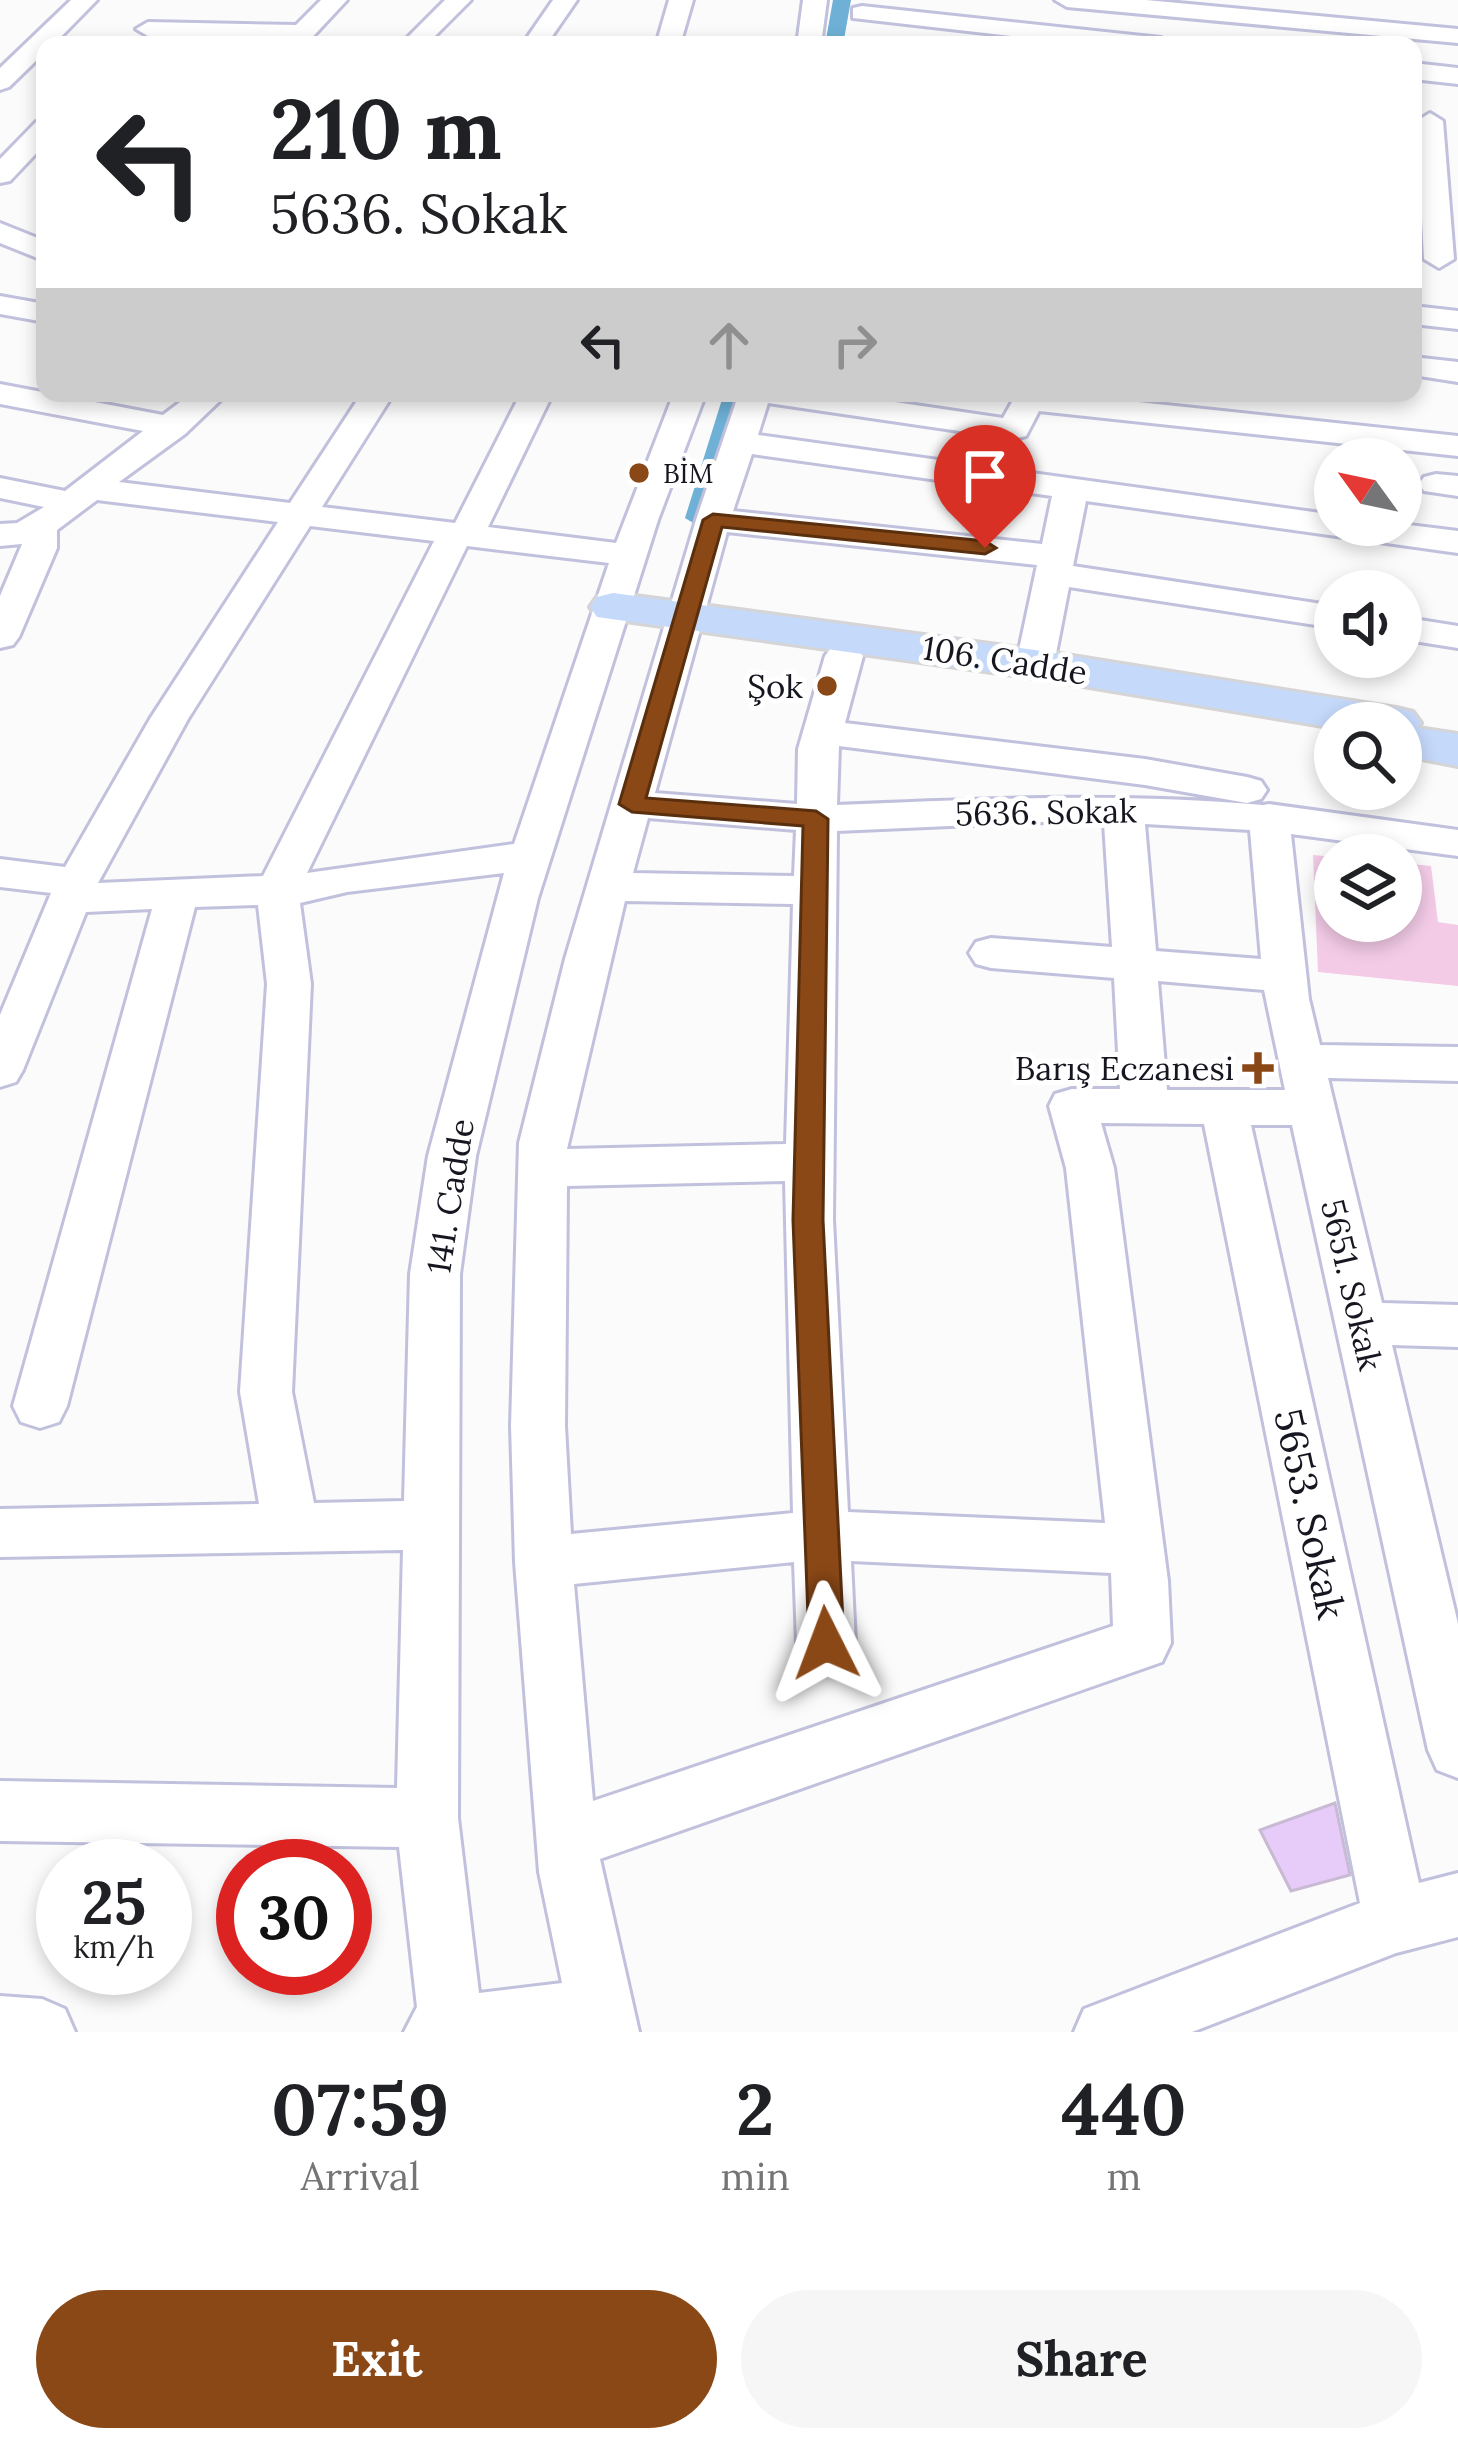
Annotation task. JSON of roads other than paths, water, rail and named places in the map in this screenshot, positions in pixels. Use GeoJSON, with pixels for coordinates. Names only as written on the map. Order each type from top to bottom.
{"type":"FeatureCollection","features":[{"type":"Feature","properties":{"kind":"main road","name":"106. Cadde"},"geometry":{"type":"LineString","coordinates":[[647,622],[1314,727]]}},
{"type":"Feature","properties":{"kind":"main road","name":"106. Cadde"},"geometry":{"type":"LineString","coordinates":[[647,622],[1035,664],[1314,709]]}},
{"type":"Feature","properties":{"kind":"main road","name":"106. Cadde"},"geometry":{"type":"LineString","coordinates":[[1422,727],[1458,733]]}},
{"type":"Feature","properties":{"kind":"main road"},"geometry":{"type":"LineString","coordinates":[[1422,744],[1458,750]]}},
{"type":"Feature","properties":{"kind":"street"},"geometry":{"type":"LineString","coordinates":[[48,36],[85,0]]}},
{"type":"Feature","properties":{"kind":"street"},"geometry":{"type":"LineString","coordinates":[[141,36],[175,0]]}},
{"type":"Feature","properties":{"kind":"street"},"geometry":{"type":"LineString","coordinates":[[299,36],[334,0]]}},
{"type":"Feature","properties":{"kind":"street"},"geometry":{"type":"LineString","coordinates":[[421,36],[459,0]]}},
{"type":"Feature","properties":{"kind":"street"},"geometry":{"type":"LineString","coordinates":[[540,36],[566,0]]}},
{"type":"Feature","properties":{"kind":"street"},"geometry":{"type":"LineString","coordinates":[[671,36],[681,0]]}},
{"type":"Feature","properties":{"kind":"street"},"geometry":{"type":"LineString","coordinates":[[810,36],[815,0]]}},
{"type":"Feature","properties":{"kind":"street"},"geometry":{"type":"LineString","coordinates":[[1066,0],[1458,36]]}},
{"type":"Feature","properties":{"kind":"street"},"geometry":{"type":"LineString","coordinates":[[1088,36],[1101,3]]}},
{"type":"Feature","properties":{"kind":"street"},"geometry":{"type":"LineString","coordinates":[[863,7],[1080,36]]}},
{"type":"Feature","properties":{"kind":"street"},"geometry":{"type":"LineString","coordinates":[[0,82],[36,47]]}},
{"type":"Feature","properties":{"kind":"street"},"geometry":{"type":"LineString","coordinates":[[1422,72],[1458,76]]}},
{"type":"Feature","properties":{"kind":"street"},"geometry":{"type":"LineString","coordinates":[[0,104],[36,106]]}},
{"type":"Feature","properties":{"kind":"street"},"geometry":{"type":"LineString","coordinates":[[1434,122],[1437,258]]}},
{"type":"Feature","properties":{"kind":"street"},"geometry":{"type":"LineString","coordinates":[[0,175],[36,137]]}},
{"type":"Feature","properties":{"kind":"street"},"geometry":{"type":"LineString","coordinates":[[0,232],[36,248]]}},
{"type":"Feature","properties":{"kind":"street"},"geometry":{"type":"LineString","coordinates":[[0,305],[36,312]]}},
{"type":"Feature","properties":{"kind":"street"},"geometry":{"type":"LineString","coordinates":[[1422,316],[1458,320]]}},
{"type":"Feature","properties":{"kind":"street"},"geometry":{"type":"LineString","coordinates":[[1422,367],[1458,372]]}},
{"type":"Feature","properties":{"kind":"street"},"geometry":{"type":"LineString","coordinates":[[0,394],[36,401]]}},
{"type":"Feature","properties":{"kind":"street"},"geometry":{"type":"LineString","coordinates":[[42,402],[172,427]]}},
{"type":"Feature","properties":{"kind":"street"},"geometry":{"type":"LineString","coordinates":[[0,535],[25,533],[40,525],[201,402]]}},
{"type":"Feature","properties":{"kind":"street"},"geometry":{"type":"LineString","coordinates":[[0,1070],[74,890],[169,719],[372,402]]}},
{"type":"Feature","properties":{"kind":"street"},"geometry":{"type":"LineString","coordinates":[[291,1528],[266,1392],[289,984],[277,890],[532,402]]}},
{"type":"Feature","properties":{"kind":"street","name":"141. Cadde"},"geometry":{"type":"LineString","coordinates":[[604,2021],[567,1840],[543,1562],[538,1426],[543,1144],[632,804],[647,622],[630,555],[687,402]]}},
{"type":"Feature","properties":{"kind":"street","name":"141. Cadde"},"geometry":{"type":"LineString","coordinates":[[448,2030],[428,1819],[429,1525],[435,1274],[452,1156],[531,856],[647,622],[713,520],[752,402]]}},
{"type":"Feature","properties":{"kind":"street"},"geometry":{"type":"LineString","coordinates":[[830,402],[1014,429],[1027,402]]}},
{"type":"Feature","properties":{"kind":"street"},"geometry":{"type":"LineString","coordinates":[[1047,402],[1458,446]]}},
{"type":"Feature","properties":{"kind":"street"},"geometry":{"type":"LineString","coordinates":[[739,442],[1314,522]]}},
{"type":"Feature","properties":{"kind":"street"},"geometry":{"type":"LineString","coordinates":[[0,488],[301,515],[630,555]]}},
{"type":"Feature","properties":{"kind":"street"},"geometry":{"type":"LineString","coordinates":[[1035,664],[1071,488]]}},
{"type":"Feature","properties":{"kind":"street"},"geometry":{"type":"LineString","coordinates":[[713,520],[1055,565],[1314,613]]}},
{"type":"Feature","properties":{"kind":"street"},"geometry":{"type":"LineString","coordinates":[[0,637],[39,548],[40,525]]}},
{"type":"Feature","properties":{"kind":"street"},"geometry":{"type":"LineString","coordinates":[[1422,537],[1458,542]]}},
{"type":"Feature","properties":{"kind":"street"},"geometry":{"type":"LineString","coordinates":[[1422,631],[1458,637]]}},
{"type":"Feature","properties":{"kind":"street"},"geometry":{"type":"LineString","coordinates":[[826,1643],[809,1162],[816,819],[823,732],[844,656]]}},
{"type":"Feature","properties":{"kind":"street"},"geometry":{"type":"LineString","coordinates":[[823,732],[1145,772],[1250,790],[1324,824]]}},
{"type":"Feature","properties":{"kind":"street","name":"5636. Sokak"},"geometry":{"type":"LineString","coordinates":[[632,804],[816,819],[1124,810],[1269,817],[1458,843]]}},
{"type":"Feature","properties":{"kind":"street"},"geometry":{"type":"LineString","coordinates":[[1124,810],[1145,1106]]}},
{"type":"Feature","properties":{"kind":"street","name":"5651. Sokak"},"geometry":{"type":"LineString","coordinates":[[1269,817],[1285,976],[1306,1084],[1458,1750]]}},
{"type":"Feature","properties":{"kind":"street"},"geometry":{"type":"LineString","coordinates":[[0,873],[74,890],[177,896],[277,890],[531,856]]}},
{"type":"Feature","properties":{"kind":"street"},"geometry":{"type":"LineString","coordinates":[[608,887],[815,890]]}},
{"type":"Feature","properties":{"kind":"street"},"geometry":{"type":"LineString","coordinates":[[40,1406],[177,896]]}},
{"type":"Feature","properties":{"kind":"street"},"geometry":{"type":"LineString","coordinates":[[991,953],[1285,976]]}},
{"type":"Feature","properties":{"kind":"street"},"geometry":{"type":"LineString","coordinates":[[567,1840],[1142,1643],[1136,1549],[1090,1168],[1072,1106],[1224,1107],[1306,1084],[1458,1064]]}},
{"type":"Feature","properties":{"kind":"street","name":"5653. Sokak"},"geometry":{"type":"LineString","coordinates":[[1224,1107],[1396,1921]]}},
{"type":"Feature","properties":{"kind":"street"},"geometry":{"type":"LineString","coordinates":[[542,1168],[809,1162]]}},
{"type":"Feature","properties":{"kind":"street"},"geometry":{"type":"LineString","coordinates":[[1360,1323],[1458,1326]]}},
{"type":"Feature","properties":{"kind":"street"},"geometry":{"type":"LineString","coordinates":[[0,1533],[429,1525]]}},
{"type":"Feature","properties":{"kind":"street"},"geometry":{"type":"LineString","coordinates":[[543,1562],[822,1535],[1136,1549]]}},
{"type":"Feature","properties":{"kind":"street"},"geometry":{"type":"LineString","coordinates":[[0,1811],[428,1819]]}},
{"type":"Feature","properties":{"kind":"street"},"geometry":{"type":"LineString","coordinates":[[1108,2032],[1396,1921],[1458,1905]]}},
{"type":"Feature","properties":{"kind":"street"},"geometry":{"type":"LineString","coordinates":[[448,2030],[604,2021]]}},
{"type":"Feature","properties":{"kind":"street"},"geometry":{"type":"LineString","coordinates":[[0,2029],[41,2032]]}},
{"type":"Feature","properties":{"kind":"waterway"},"geometry":{"type":"LineString","coordinates":[[836,36],[842,0]]}},
{"type":"Feature","properties":{"kind":"waterway"},"geometry":{"type":"LineString","coordinates":[[698,518],[733,402]]}},
{"type":"Feature","properties":{"kind":"place","name":"BİM"},"geometry":{"type":"Point","coordinates":[639,473]}},
{"type":"Feature","properties":{"kind":"place","name":"Şok"},"geometry":{"type":"Point","coordinates":[827,686]}},
{"type":"Feature","properties":{"kind":"place","name":"Barış Eczanesi"},"geometry":{"type":"Point","coordinates":[1258,1068]}}]}
